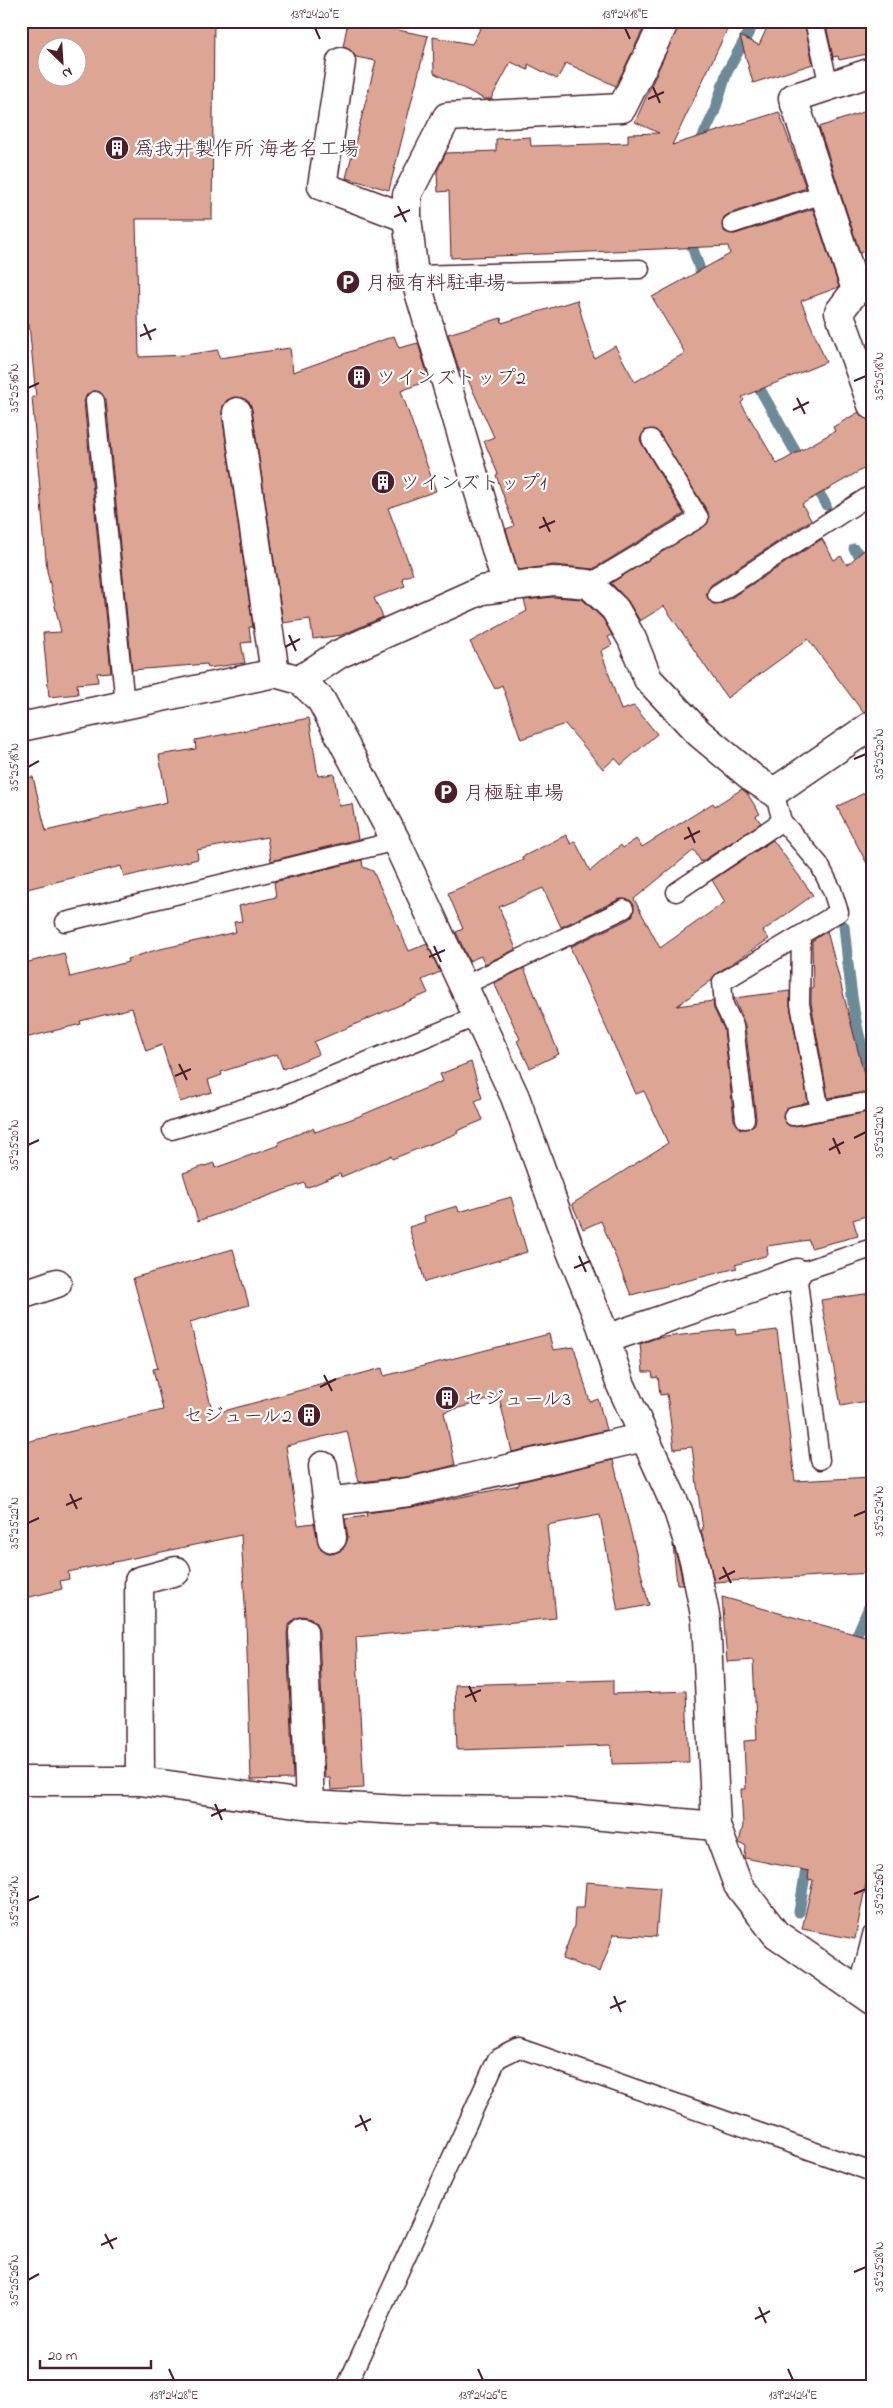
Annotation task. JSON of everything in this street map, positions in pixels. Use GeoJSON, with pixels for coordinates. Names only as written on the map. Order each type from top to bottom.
{"type":"FeatureCollection","features":[{"type":"Feature","properties":{"kind":"street"},"geometry":{"type":"LineString","coordinates":[[507,586],[414,275],[407,218],[407,195],[447,117],[622,108],[665,21]]}},
{"type":"Feature","properties":{"kind":"street"},"geometry":{"type":"LineString","coordinates":[[341,62],[322,186],[407,218]]}},
{"type":"Feature","properties":{"kind":"street"},"geometry":{"type":"LineString","coordinates":[[872,72],[792,98],[856,290],[839,312],[872,405]]}},
{"type":"Feature","properties":{"kind":"street"},"geometry":{"type":"LineString","coordinates":[[237,412],[287,676],[321,700],[396,841],[464,986],[515,1097],[568,1244],[606,1339],[620,1383],[678,1510],[694,1560],[706,1620],[716,1826],[738,1885],[776,1934],[865,1995]]}},
{"type":"Feature","properties":{"kind":"street"},"geometry":{"type":"LineString","coordinates":[[21,727],[124,705],[287,676],[482,590],[553,581],[588,584],[615,609],[632,639],[648,679],[699,734],[754,779],[774,792],[872,726]]}},
{"type":"Feature","properties":{"kind":"street"},"geometry":{"type":"LineString","coordinates":[[606,1339],[797,1272]]}},
{"type":"Feature","properties":{"kind":"street"},"geometry":{"type":"LineString","coordinates":[[21,1295],[57,1283]]}},
{"type":"Feature","properties":{"kind":"street"},"geometry":{"type":"LineString","coordinates":[[327,1502],[409,1492],[644,1436]]}},
{"type":"Feature","properties":{"kind":"street"},"geometry":{"type":"LineString","coordinates":[[323,1466],[332,1538]]}},
{"type":"Feature","properties":{"kind":"street"},"geometry":{"type":"LineString","coordinates":[[140,1781],[139,1581],[176,1571]]}},
{"type":"Feature","properties":{"kind":"street"},"geometry":{"type":"LineString","coordinates":[[303,1632],[310,1805]]}},
{"type":"Feature","properties":{"kind":"street"},"geometry":{"type":"LineString","coordinates":[[21,1782],[140,1781],[310,1805],[400,1810],[546,1811],[716,1826]]}},
{"type":"Feature","properties":{"kind":"lane"},"geometry":{"type":"LineString","coordinates":[[814,21],[829,86]]}},
{"type":"Feature","properties":{"kind":"lane"},"geometry":{"type":"LineString","coordinates":[[732,224],[823,194]]}},
{"type":"Feature","properties":{"kind":"lane"},"geometry":{"type":"LineString","coordinates":[[414,275],[640,269]]}},
{"type":"Feature","properties":{"kind":"lane"},"geometry":{"type":"LineString","coordinates":[[94,401],[124,705]]}},
{"type":"Feature","properties":{"kind":"lane"},"geometry":{"type":"LineString","coordinates":[[588,584],[699,518],[651,438]]}},
{"type":"Feature","properties":{"kind":"lane"},"geometry":{"type":"LineString","coordinates":[[717,594],[872,494]]}},
{"type":"Feature","properties":{"kind":"lane"},"geometry":{"type":"LineString","coordinates":[[745,1119],[734,1026],[724,1005],[722,982],[801,937],[839,912],[832,890],[819,864],[782,821],[774,792]]}},
{"type":"Feature","properties":{"kind":"lane"},"geometry":{"type":"LineString","coordinates":[[676,892],[782,821]]}},
{"type":"Feature","properties":{"kind":"lane"},"geometry":{"type":"LineString","coordinates":[[65,922],[396,841]]}},
{"type":"Feature","properties":{"kind":"lane"},"geometry":{"type":"LineString","coordinates":[[464,986],[624,909]]}},
{"type":"Feature","properties":{"kind":"lane"},"geometry":{"type":"LineString","coordinates":[[801,937],[800,1004],[820,1111]]}},
{"type":"Feature","properties":{"kind":"lane"},"geometry":{"type":"LineString","coordinates":[[172,1130],[280,1097],[478,1016]]}},
{"type":"Feature","properties":{"kind":"lane"},"geometry":{"type":"LineString","coordinates":[[793,1116],[860,1104]]}},
{"type":"Feature","properties":{"kind":"lane"},"geometry":{"type":"LineString","coordinates":[[820,1460],[797,1272],[872,1248]]}},
{"type":"Feature","properties":{"kind":"lane"},"geometry":{"type":"LineString","coordinates":[[865,1995],[872,1935]]}},
{"type":"Feature","properties":{"kind":"lane"},"geometry":{"type":"LineString","coordinates":[[346,2387],[497,2060],[519,2048],[872,2172]]}},
{"type":"Feature","properties":{"kind":"building"},"geometry":{"type":"Polygon","coordinates":[[[21,21],[214,21],[212,219],[136,219],[139,357],[185,355],[218,350],[219,358],[290,348],[293,372],[394,336],[399,348],[418,343],[429,380],[401,391],[436,491],[388,508],[413,574],[402,578],[405,586],[374,598],[383,617],[342,635],[313,639],[310,619],[283,623],[252,410],[250,403],[243,398],[234,397],[227,400],[223,406],[222,414],[253,627],[249,627],[251,642],[241,643],[245,663],[208,668],[207,664],[132,670],[106,400],[100,392],[93,391],[86,396],[84,402],[111,672],[97,673],[98,682],[77,684],[78,694],[49,697],[43,633],[61,632],[47,571],[32,397],[36,397],[29,324],[21,325],[21,21]]]}},
{"type":"Feature","properties":{"kind":"building"},"geometry":{"type":"Polygon","coordinates":[[[348,21],[400,21],[398,30],[428,36],[389,190],[346,178],[376,61],[356,57],[350,50],[343,47],[348,21]]]}},
{"type":"Feature","properties":{"kind":"building"},"geometry":{"type":"Polygon","coordinates":[[[484,21],[647,21],[616,86],[566,63],[557,79],[528,64],[528,70],[511,62],[491,99],[484,99],[434,73],[433,37],[472,44],[484,21]]]}},
{"type":"Feature","properties":{"kind":"building"},"geometry":{"type":"Polygon","coordinates":[[[680,21],[709,21],[727,30],[672,145],[779,112],[806,188],[729,214],[724,217],[722,227],[725,232],[735,234],[813,209],[839,287],[801,301],[826,362],[742,397],[744,400],[741,403],[777,464],[835,431],[833,427],[859,412],[862,417],[872,420],[872,464],[802,504],[811,520],[711,585],[706,595],[713,604],[723,603],[822,539],[834,560],[841,556],[847,565],[872,543],[872,710],[863,712],[808,639],[727,698],[664,606],[640,621],[628,601],[611,583],[708,523],[708,512],[656,430],[645,430],[640,439],[684,514],[593,569],[554,565],[518,570],[506,529],[514,526],[496,475],[498,474],[484,441],[494,437],[464,371],[460,372],[459,370],[448,334],[501,318],[502,323],[577,300],[594,358],[615,346],[635,382],[685,353],[652,297],[730,254],[728,246],[451,258],[449,191],[438,192],[437,171],[446,153],[496,151],[496,139],[530,137],[531,146],[628,143],[628,134],[659,133],[635,122],[680,21]]]}},
{"type":"Feature","properties":{"kind":"building"},"geometry":{"type":"Polygon","coordinates":[[[770,21],[804,21],[813,64],[753,83],[740,36],[759,45],[770,21]]]}},
{"type":"Feature","properties":{"kind":"building"},"geometry":{"type":"Polygon","coordinates":[[[825,21],[872,21],[872,53],[839,60],[838,56],[833,57],[825,21]]]}},
{"type":"Feature","properties":{"kind":"building"},"geometry":{"type":"Polygon","coordinates":[[[872,109],[872,248],[860,253],[819,127],[872,109]]]}},
{"type":"Feature","properties":{"kind":"building"},"geometry":{"type":"Polygon","coordinates":[[[553,597],[582,599],[603,619],[612,635],[608,637],[612,645],[601,651],[621,710],[634,706],[657,734],[621,765],[615,758],[603,769],[565,724],[521,739],[502,685],[495,689],[470,642],[527,611],[524,600],[553,597]]]}},
{"type":"Feature","properties":{"kind":"building"},"geometry":{"type":"Polygon","coordinates":[[[309,718],[318,776],[334,774],[339,806],[352,804],[358,839],[271,861],[267,837],[197,850],[198,859],[124,877],[121,866],[27,889],[21,865],[21,778],[33,777],[46,831],[167,802],[159,755],[196,749],[195,740],[309,718]]]}},
{"type":"Feature","properties":{"kind":"building"},"geometry":{"type":"Polygon","coordinates":[[[742,789],[747,793],[760,814],[756,816],[761,823],[701,862],[694,850],[634,899],[660,948],[725,902],[712,880],[773,840],[813,895],[763,931],[769,939],[717,973],[712,980],[677,1006],[713,1001],[714,1009],[724,1029],[734,1120],[740,1129],[747,1129],[755,1124],[756,1118],[745,1025],[734,998],[790,991],[790,1006],[808,1102],[786,1108],[783,1118],[789,1126],[795,1126],[863,1113],[868,1111],[871,1104],[872,1214],[853,1220],[858,1236],[811,1248],[809,1240],[767,1246],[768,1255],[735,1265],[737,1268],[631,1295],[601,1221],[583,1229],[572,1204],[668,1143],[644,1091],[636,1094],[570,947],[629,919],[633,915],[634,905],[630,900],[620,899],[561,927],[543,888],[499,907],[516,949],[485,964],[481,956],[469,961],[456,932],[463,929],[448,893],[523,860],[522,857],[566,835],[571,844],[575,841],[590,871],[621,845],[623,848],[636,839],[642,847],[713,803],[715,806],[742,789]]]}},
{"type":"Feature","properties":{"kind":"building"},"geometry":{"type":"Polygon","coordinates":[[[872,789],[872,873],[837,807],[872,789]]]}},
{"type":"Feature","properties":{"kind":"building"},"geometry":{"type":"Polygon","coordinates":[[[362,860],[363,867],[373,871],[409,951],[427,944],[440,972],[422,980],[428,993],[314,1042],[319,1054],[283,1069],[277,1054],[221,1072],[222,1075],[208,1080],[212,1092],[180,1102],[162,1045],[146,1051],[132,1008],[80,1021],[81,1024],[21,1039],[21,964],[64,953],[70,977],[128,962],[127,959],[156,950],[236,932],[234,922],[242,921],[239,906],[276,897],[274,882],[362,860]]]}},
{"type":"Feature","properties":{"kind":"building"},"geometry":{"type":"Polygon","coordinates":[[[827,931],[870,1097],[859,1093],[828,1098],[811,1003],[811,988],[813,988],[812,941],[827,931]]]}},
{"type":"Feature","properties":{"kind":"building"},"geometry":{"type":"Polygon","coordinates":[[[524,968],[559,1054],[530,1068],[517,1041],[520,1039],[494,983],[524,968]]]}},
{"type":"Feature","properties":{"kind":"building"},"geometry":{"type":"Polygon","coordinates":[[[471,1062],[482,1098],[475,1101],[483,1120],[457,1131],[458,1133],[392,1159],[391,1156],[341,1177],[340,1174],[306,1188],[305,1183],[198,1221],[183,1173],[214,1163],[215,1168],[279,1145],[278,1142],[313,1128],[315,1132],[357,1117],[443,1081],[440,1074],[471,1062]]]}},
{"type":"Feature","properties":{"kind":"building"},"geometry":{"type":"Polygon","coordinates":[[[511,1197],[527,1252],[425,1282],[409,1227],[425,1222],[424,1216],[457,1206],[459,1212],[511,1197]]]}},
{"type":"Feature","properties":{"kind":"building"},"geometry":{"type":"Polygon","coordinates":[[[233,1249],[249,1305],[190,1322],[213,1414],[382,1368],[384,1376],[549,1334],[553,1350],[574,1347],[590,1402],[598,1399],[606,1430],[512,1452],[499,1397],[444,1412],[455,1465],[406,1477],[359,1482],[347,1431],[286,1446],[298,1525],[314,1523],[320,1548],[333,1554],[342,1550],[348,1537],[345,1519],[367,1516],[366,1513],[412,1507],[519,1485],[519,1482],[613,1460],[649,1605],[618,1611],[600,1515],[547,1525],[556,1618],[356,1637],[364,1788],[331,1790],[330,1778],[325,1778],[319,1631],[316,1623],[311,1618],[303,1616],[294,1619],[289,1625],[287,1633],[293,1779],[251,1780],[241,1535],[68,1572],[69,1579],[60,1581],[62,1589],[26,1598],[21,1577],[21,1443],[163,1410],[153,1369],[158,1368],[133,1278],[233,1249]]]}},
{"type":"Feature","properties":{"kind":"building"},"geometry":{"type":"Polygon","coordinates":[[[872,1293],[872,1400],[841,1406],[821,1300],[872,1293]]]}},
{"type":"Feature","properties":{"kind":"building"},"geometry":{"type":"Polygon","coordinates":[[[735,1329],[736,1335],[777,1330],[795,1481],[872,1477],[872,1573],[714,1582],[701,1530],[703,1530],[692,1447],[674,1449],[667,1394],[660,1395],[658,1377],[653,1378],[652,1372],[643,1372],[640,1344],[656,1338],[735,1329]]]}},
{"type":"Feature","properties":{"kind":"building"},"geometry":{"type":"Polygon","coordinates":[[[673,1545],[679,1564],[683,1584],[677,1584],[673,1545]]]}},
{"type":"Feature","properties":{"kind":"building"},"geometry":{"type":"Polygon","coordinates":[[[722,1597],[872,1639],[872,1853],[855,1939],[802,1929],[813,1880],[808,1879],[809,1871],[745,1858],[746,1846],[739,1843],[743,1825],[741,1789],[746,1789],[744,1741],[757,1740],[753,1660],[727,1662],[722,1597]]]}},
{"type":"Feature","properties":{"kind":"building"},"geometry":{"type":"Polygon","coordinates":[[[613,1680],[613,1694],[686,1691],[689,1762],[612,1764],[611,1745],[457,1750],[455,1685],[613,1680]]]}},
{"type":"Feature","properties":{"kind":"building"},"geometry":{"type":"Polygon","coordinates":[[[586,1882],[660,1888],[656,1937],[614,1934],[600,1972],[562,1959],[574,1926],[575,1908],[584,1908],[586,1882]]]}},
{"type":"Feature","properties":{"kind":"waterway"},"geometry":{"type":"LineString","coordinates":[[697,149],[714,113],[727,72],[755,21]]}},
{"type":"Feature","properties":{"kind":"waterway"},"geometry":{"type":"LineString","coordinates":[[688,234],[705,285]]}},
{"type":"Feature","properties":{"kind":"waterway"},"geometry":{"type":"LineString","coordinates":[[753,377],[803,465]]}},
{"type":"Feature","properties":{"kind":"waterway"},"geometry":{"type":"LineString","coordinates":[[812,481],[826,505]]}},
{"type":"Feature","properties":{"kind":"waterway"},"geometry":{"type":"LineString","coordinates":[[854,549],[869,565]]}},
{"type":"Feature","properties":{"kind":"waterway"},"geometry":{"type":"LineString","coordinates":[[844,926],[856,1021],[860,1040],[872,1074]]}},
{"type":"Feature","properties":{"kind":"waterway"},"geometry":{"type":"LineString","coordinates":[[851,1649],[872,1600]]}},
{"type":"Feature","properties":{"kind":"waterway"},"geometry":{"type":"LineString","coordinates":[[799,1912],[808,1857]]}},
{"type":"Feature","properties":{"kind":"place","name":"爲我井製作所 海老名工場"},"geometry":{"type":"Point","coordinates":[117,148]}},
{"type":"Feature","properties":{"kind":"place","name":"月極有料駐車場"},"geometry":{"type":"Point","coordinates":[348,282]}},
{"type":"Feature","properties":{"kind":"place","name":"ツインズトップ2"},"geometry":{"type":"Point","coordinates":[359,377]}},
{"type":"Feature","properties":{"kind":"place","name":"ツインズトップ1"},"geometry":{"type":"Point","coordinates":[383,482]}},
{"type":"Feature","properties":{"kind":"place","name":"月極駐車場"},"geometry":{"type":"Point","coordinates":[446,792]}},
{"type":"Feature","properties":{"kind":"place","name":"セジュール3"},"geometry":{"type":"Point","coordinates":[447,1398]}},
{"type":"Feature","properties":{"kind":"place","name":"セジュール2"},"geometry":{"type":"Point","coordinates":[309,1415]}}]}
